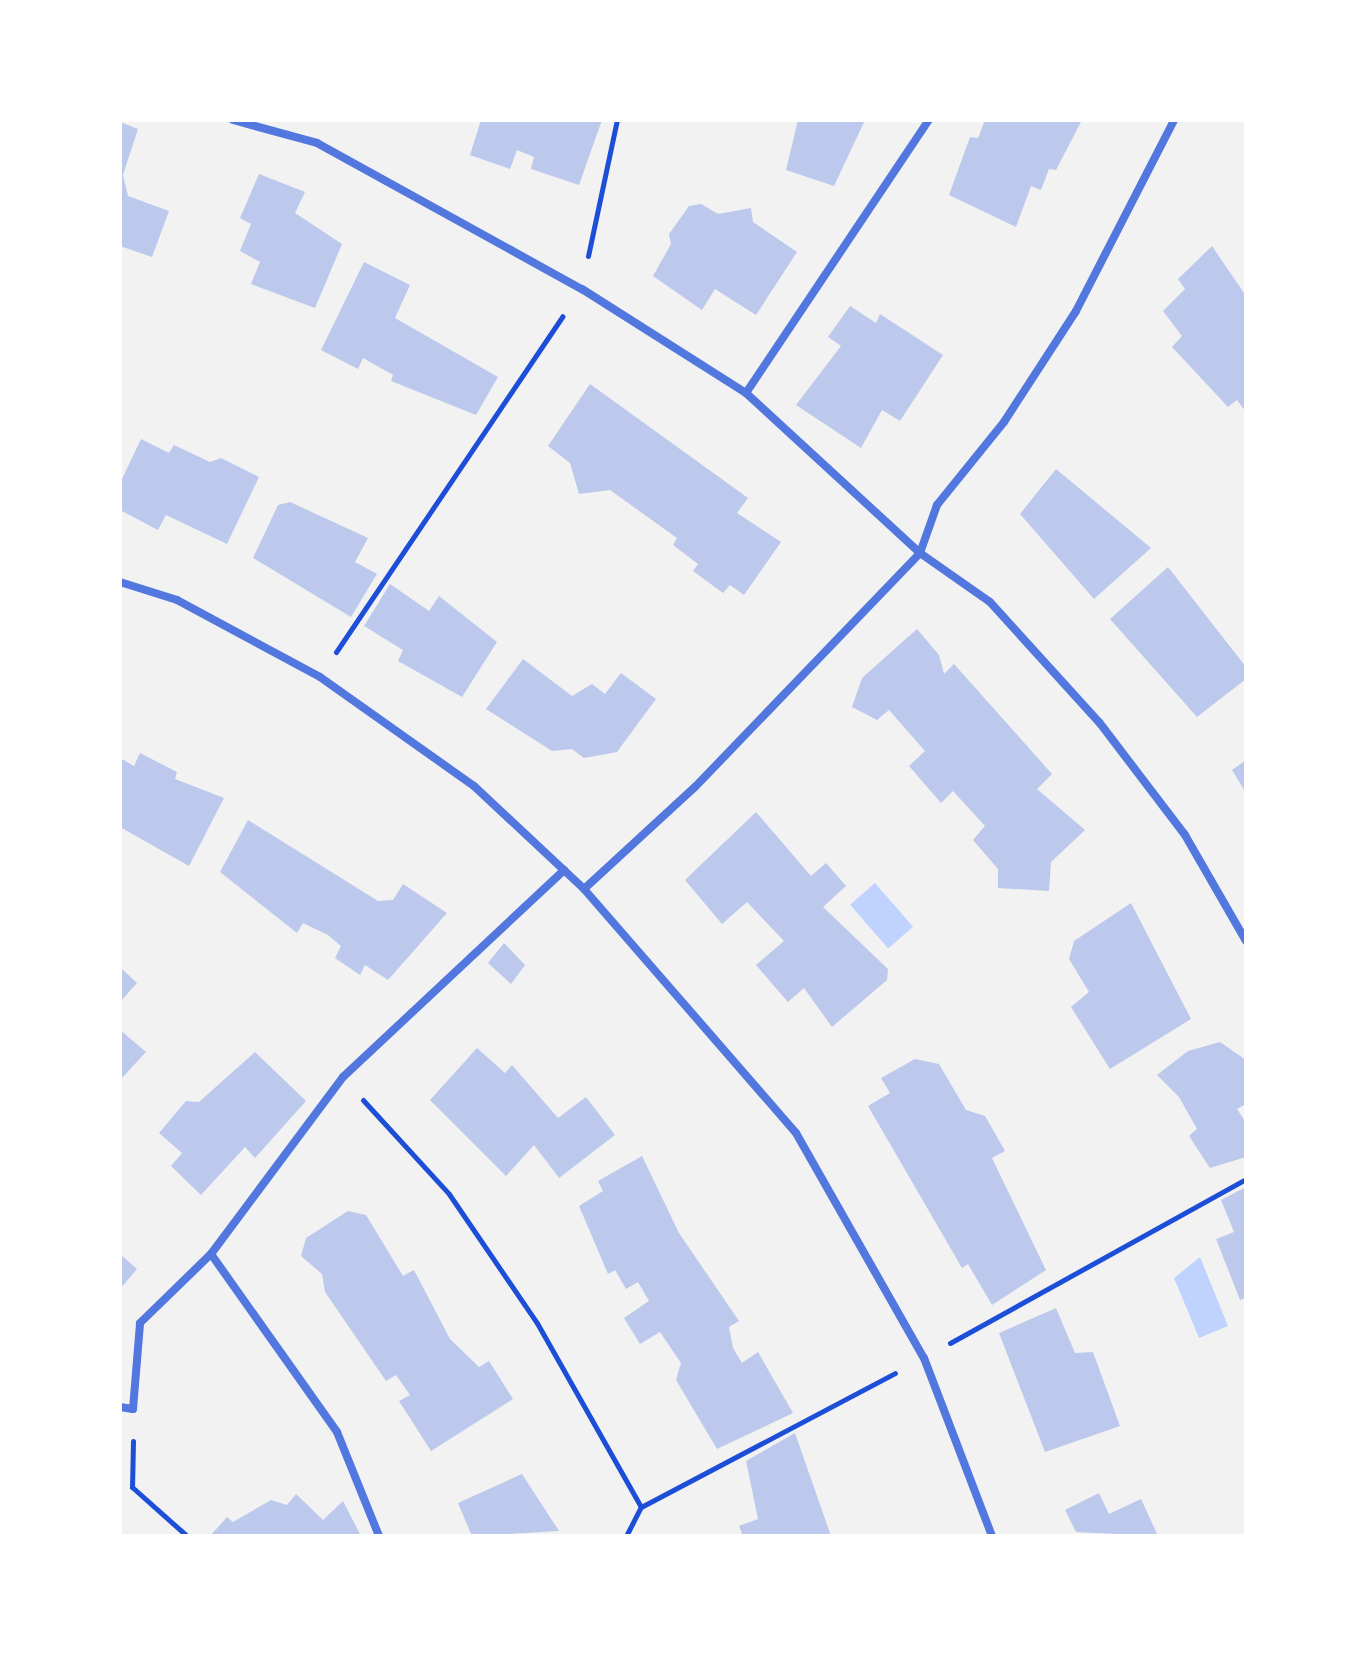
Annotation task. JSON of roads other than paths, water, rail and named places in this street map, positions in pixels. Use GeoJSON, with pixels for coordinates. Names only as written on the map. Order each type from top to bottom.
{"type":"FeatureCollection","features":[{"type":"Feature","properties":{"kind":"street"},"geometry":{"type":"LineString","coordinates":[[233,120],[317,143],[582,289],[746,393],[920,553],[990,602],[1099,722],[1185,835],[1246,941]]}},
{"type":"Feature","properties":{"kind":"street"},"geometry":{"type":"LineString","coordinates":[[746,393],[929,120]]}},
{"type":"Feature","properties":{"kind":"street"},"geometry":{"type":"LineString","coordinates":[[584,889],[695,787],[920,553],[937,505],[1004,422],[1076,311],[1174,120]]}},
{"type":"Feature","properties":{"kind":"street"},"geometry":{"type":"LineString","coordinates":[[120,582],[177,600],[320,677],[474,786],[584,889],[796,1133],[924,1358],[992,1536]]}},
{"type":"Feature","properties":{"kind":"street"},"geometry":{"type":"LineString","coordinates":[[120,1407],[133,1409],[140,1323],[211,1254],[343,1077],[564,870]]}},
{"type":"Feature","properties":{"kind":"street"},"geometry":{"type":"LineString","coordinates":[[211,1254],[337,1432],[379,1536]]}},
{"type":"Feature","properties":{"kind":"water"},"geometry":{"type":"Polygon","coordinates":[[[875,883],[913,927],[888,948],[850,905],[875,883]]]}},
{"type":"Feature","properties":{"kind":"water"},"geometry":{"type":"Polygon","coordinates":[[[1200,1257],[1228,1326],[1199,1338],[1174,1278],[1200,1257]]]}}]}
